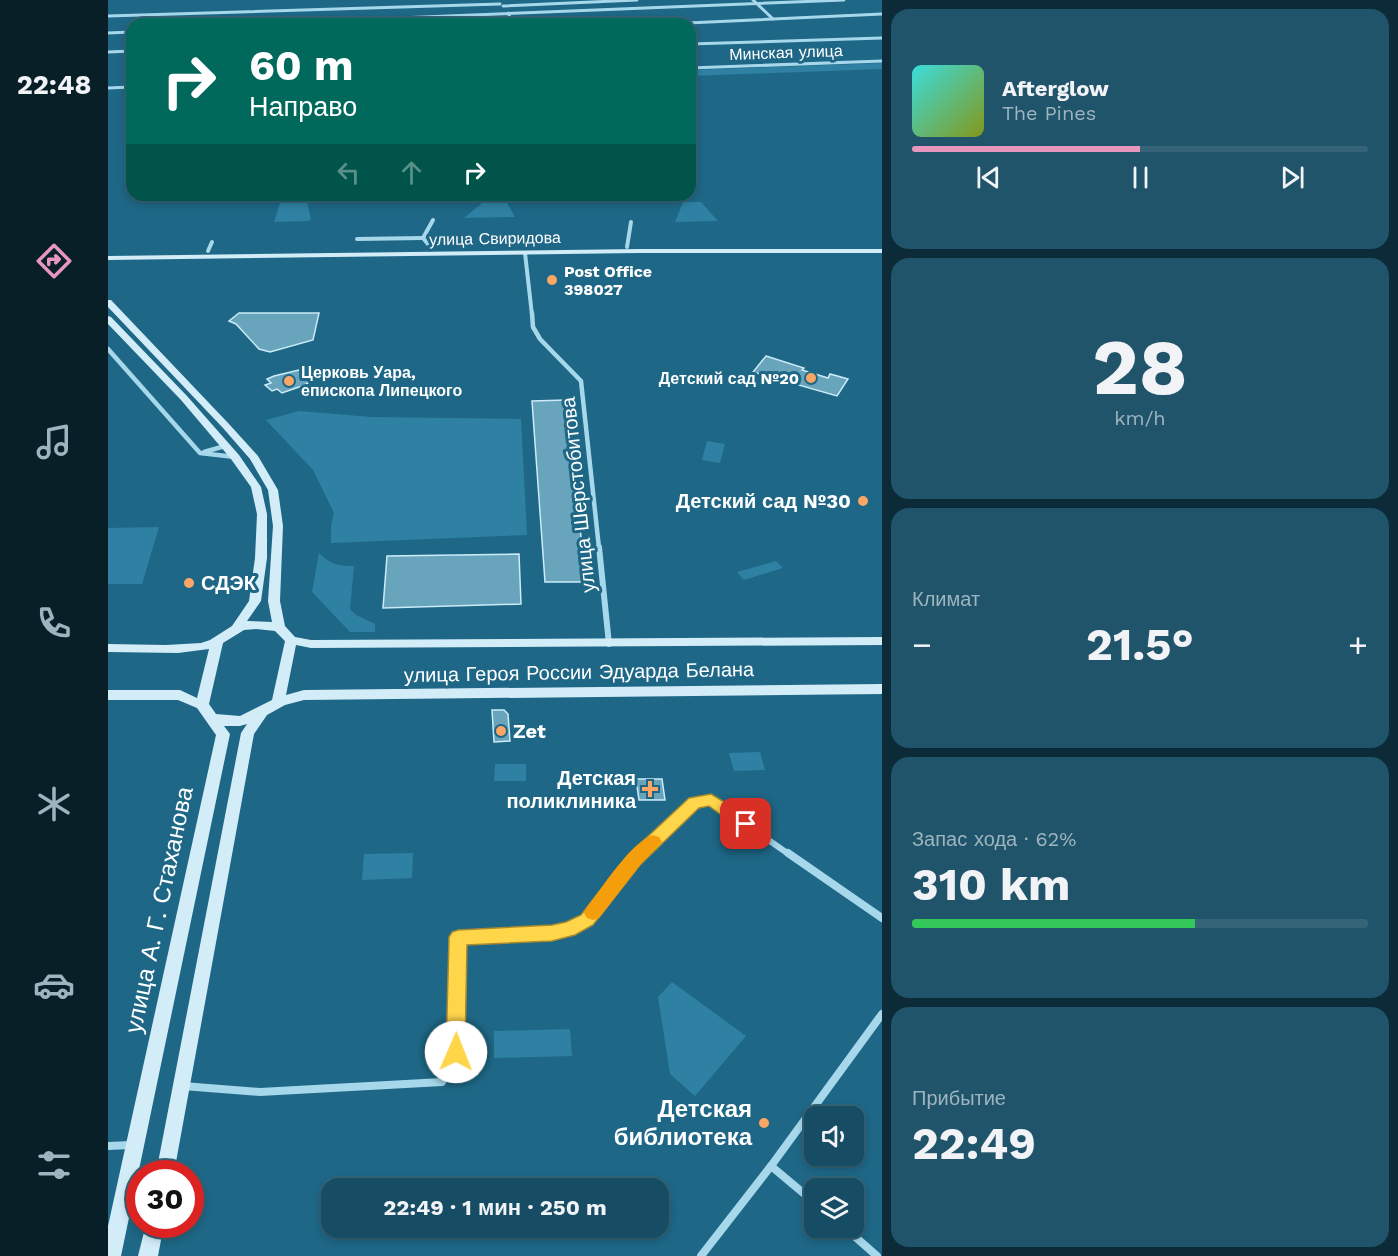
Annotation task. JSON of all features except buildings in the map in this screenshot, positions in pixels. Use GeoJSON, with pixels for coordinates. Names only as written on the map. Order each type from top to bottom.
{"type":"FeatureCollection","features":[{"type":"Feature","properties":{"kind":"street"},"geometry":{"type":"LineString","coordinates":[[495,0],[502,5],[510,18]]}},
{"type":"Feature","properties":{"kind":"street"},"geometry":{"type":"LineString","coordinates":[[108,16],[637,0]]}},
{"type":"Feature","properties":{"kind":"street"},"geometry":{"type":"LineString","coordinates":[[753,0],[773,19]]}},
{"type":"Feature","properties":{"kind":"street"},"geometry":{"type":"LineString","coordinates":[[420,18],[844,0]]}},
{"type":"Feature","properties":{"kind":"street"},"geometry":{"type":"LineString","coordinates":[[696,23],[882,14]]}},
{"type":"Feature","properties":{"kind":"street"},"geometry":{"type":"LineString","coordinates":[[108,33],[126,32]]}},
{"type":"Feature","properties":{"kind":"street"},"geometry":{"type":"LineString","coordinates":[[696,44],[882,38]]}},
{"type":"Feature","properties":{"kind":"street"},"geometry":{"type":"LineString","coordinates":[[108,52],[126,51]]}},
{"type":"Feature","properties":{"kind":"street","name":"Минская улица"},"geometry":{"type":"LineString","coordinates":[[696,68],[882,61]]}},
{"type":"Feature","properties":{"kind":"street"},"geometry":{"type":"LineString","coordinates":[[108,88],[126,87]]}},
{"type":"Feature","properties":{"kind":"street"},"geometry":{"type":"LineString","coordinates":[[423,238],[433,220]]}},
{"type":"Feature","properties":{"kind":"street"},"geometry":{"type":"LineString","coordinates":[[627,247],[631,222]]}},
{"type":"Feature","properties":{"kind":"street"},"geometry":{"type":"LineString","coordinates":[[357,239],[423,238]]}},
{"type":"Feature","properties":{"kind":"street"},"geometry":{"type":"LineString","coordinates":[[423,238],[432,249]]}},
{"type":"Feature","properties":{"kind":"street"},"geometry":{"type":"LineString","coordinates":[[208,251],[212,242]]}},
{"type":"Feature","properties":{"kind":"street","name":"улица Свиридова"},"geometry":{"type":"LineString","coordinates":[[108,253],[627,247],[882,249]]}},
{"type":"Feature","properties":{"kind":"street","name":"улица Свиридова"},"geometry":{"type":"LineString","coordinates":[[108,258],[882,249]]}},
{"type":"Feature","properties":{"kind":"street","name":"улица Шерстобитова"},"geometry":{"type":"LineString","coordinates":[[525,253],[533,327],[540,339],[581,381],[609,644]]}},
{"type":"Feature","properties":{"kind":"street"},"geometry":{"type":"LineString","coordinates":[[108,302],[226,426],[254,458],[273,490],[278,526],[274,601],[279,627],[291,640],[278,703],[245,722],[228,723],[212,718],[202,705],[180,695],[108,695]]}},
{"type":"Feature","properties":{"kind":"street"},"geometry":{"type":"LineString","coordinates":[[108,319],[184,398],[235,457],[256,487],[262,514],[261,558],[255,601],[236,629],[217,642],[202,647],[108,648]]}},
{"type":"Feature","properties":{"kind":"street"},"geometry":{"type":"LineString","coordinates":[[108,349],[200,453],[235,457]]}},
{"type":"Feature","properties":{"kind":"street"},"geometry":{"type":"LineString","coordinates":[[200,453],[225,446]]}},
{"type":"Feature","properties":{"kind":"street"},"geometry":{"type":"LineString","coordinates":[[236,629],[258,624],[279,627]]}},
{"type":"Feature","properties":{"kind":"street","name":"улица Героя России Эдуарда Белана"},"geometry":{"type":"LineString","coordinates":[[291,640],[311,644],[609,644],[882,640]]}},
{"type":"Feature","properties":{"kind":"street"},"geometry":{"type":"LineString","coordinates":[[202,705],[217,642]]}},
{"type":"Feature","properties":{"kind":"street","name":"улица Героя России Эдуарда Белана"},"geometry":{"type":"LineString","coordinates":[[278,703],[304,695],[882,689]]}},
{"type":"Feature","properties":{"kind":"street"},"geometry":{"type":"LineString","coordinates":[[168,1160],[248,733],[261,714]]}},
{"type":"Feature","properties":{"kind":"street","name":"улица А. Г. Стаханова"},"geometry":{"type":"LineString","coordinates":[[111,1256],[223,734],[212,718]]}},
{"type":"Feature","properties":{"kind":"street"},"geometry":{"type":"LineString","coordinates":[[183,1086],[260,1092],[442,1082],[456,1052],[458,937],[552,933],[569,930],[587,920],[634,860],[695,802],[711,800],[882,918]]}},
{"type":"Feature","properties":{"kind":"street"},"geometry":{"type":"LineString","coordinates":[[701,1256],[771,1166],[882,1014]]}},
{"type":"Feature","properties":{"kind":"street"},"geometry":{"type":"LineString","coordinates":[[108,1146],[135,1145]]}},
{"type":"Feature","properties":{"kind":"street"},"geometry":{"type":"LineString","coordinates":[[771,1166],[804,1194]]}},
{"type":"Feature","properties":{"kind":"street"},"geometry":{"type":"LineString","coordinates":[[148,1256],[152,1238]]}},
{"type":"Feature","properties":{"kind":"street"},"geometry":{"type":"LineString","coordinates":[[856,1238],[877,1256]]}},
{"type":"Feature","properties":{"kind":"shaded area"},"geometry":{"type":"Polygon","coordinates":[[[882,63],[882,69],[696,76],[696,70],[882,63]]]}},
{"type":"Feature","properties":{"kind":"shaded area"},"geometry":{"type":"Polygon","coordinates":[[[485,201],[506,201],[515,217],[464,218],[485,201]]]}},
{"type":"Feature","properties":{"kind":"shaded area"},"geometry":{"type":"Polygon","coordinates":[[[307,202],[311,219],[309,221],[274,222],[280,203],[307,202]]]}},
{"type":"Feature","properties":{"kind":"shaded area"},"geometry":{"type":"Polygon","coordinates":[[[683,202],[701,202],[718,221],[675,222],[683,202]]]}},
{"type":"Feature","properties":{"kind":"shaded area"},"geometry":{"type":"Polygon","coordinates":[[[299,411],[371,417],[521,419],[527,535],[331,543],[334,513],[313,470],[266,420],[299,411]]]}},
{"type":"Feature","properties":{"kind":"shaded area"},"geometry":{"type":"Polygon","coordinates":[[[707,441],[725,444],[720,463],[702,460],[707,441]]]}},
{"type":"Feature","properties":{"kind":"shaded area"},"geometry":{"type":"Polygon","coordinates":[[[159,527],[142,584],[108,584],[108,528],[159,527]]]}},
{"type":"Feature","properties":{"kind":"shaded area"},"geometry":{"type":"Polygon","coordinates":[[[319,553],[335,564],[354,566],[350,609],[356,615],[375,624],[375,632],[350,632],[312,592],[319,553]]]}},
{"type":"Feature","properties":{"kind":"shaded area"},"geometry":{"type":"Polygon","coordinates":[[[776,561],[783,568],[744,580],[737,572],[776,561]]]}},
{"type":"Feature","properties":{"kind":"shaded area"},"geometry":{"type":"Polygon","coordinates":[[[760,752],[765,770],[734,771],[729,753],[760,752]]]}},
{"type":"Feature","properties":{"kind":"shaded area"},"geometry":{"type":"Polygon","coordinates":[[[495,764],[526,764],[526,781],[494,781],[495,764]]]}},
{"type":"Feature","properties":{"kind":"shaded area"},"geometry":{"type":"Polygon","coordinates":[[[413,853],[412,878],[362,880],[364,854],[413,853]]]}},
{"type":"Feature","properties":{"kind":"shaded area"},"geometry":{"type":"Polygon","coordinates":[[[672,982],[746,1036],[695,1096],[670,1074],[658,997],[672,982]]]}},
{"type":"Feature","properties":{"kind":"shaded area"},"geometry":{"type":"Polygon","coordinates":[[[570,1029],[572,1056],[494,1058],[494,1031],[570,1029]]]}},
{"type":"Feature","properties":{"kind":"slow traffic"},"geometry":{"type":"LineString","coordinates":[[593,913],[634,860],[653,842]]}},
{"type":"Feature","properties":{"kind":"place","name":"Post Office 398027"},"geometry":{"type":"Point","coordinates":[552,280]}},
{"type":"Feature","properties":{"kind":"place","name":"Детский сад №20"},"geometry":{"type":"Point","coordinates":[811,378]}},
{"type":"Feature","properties":{"kind":"place","name":"Церковь Уара, епископа Липецкого"},"geometry":{"type":"Point","coordinates":[289,381]}},
{"type":"Feature","properties":{"kind":"place","name":"Детский сад №30"},"geometry":{"type":"Point","coordinates":[863,501]}},
{"type":"Feature","properties":{"kind":"place","name":"СДЭК"},"geometry":{"type":"Point","coordinates":[189,583]}},
{"type":"Feature","properties":{"kind":"place","name":"Zet"},"geometry":{"type":"Point","coordinates":[501,731]}},
{"type":"Feature","properties":{"kind":"place","name":"Детская поликлиника"},"geometry":{"type":"Point","coordinates":[650,789]}},
{"type":"Feature","properties":{"kind":"place","name":"Детская библиотека"},"geometry":{"type":"Point","coordinates":[764,1123]}},
{"type":"Feature","properties":{"kind":"route"},"geometry":{"type":"LineString","coordinates":[[456,1052],[458,937],[552,933],[569,930],[587,920],[634,860],[695,802],[711,800],[746,824]]}}]}
